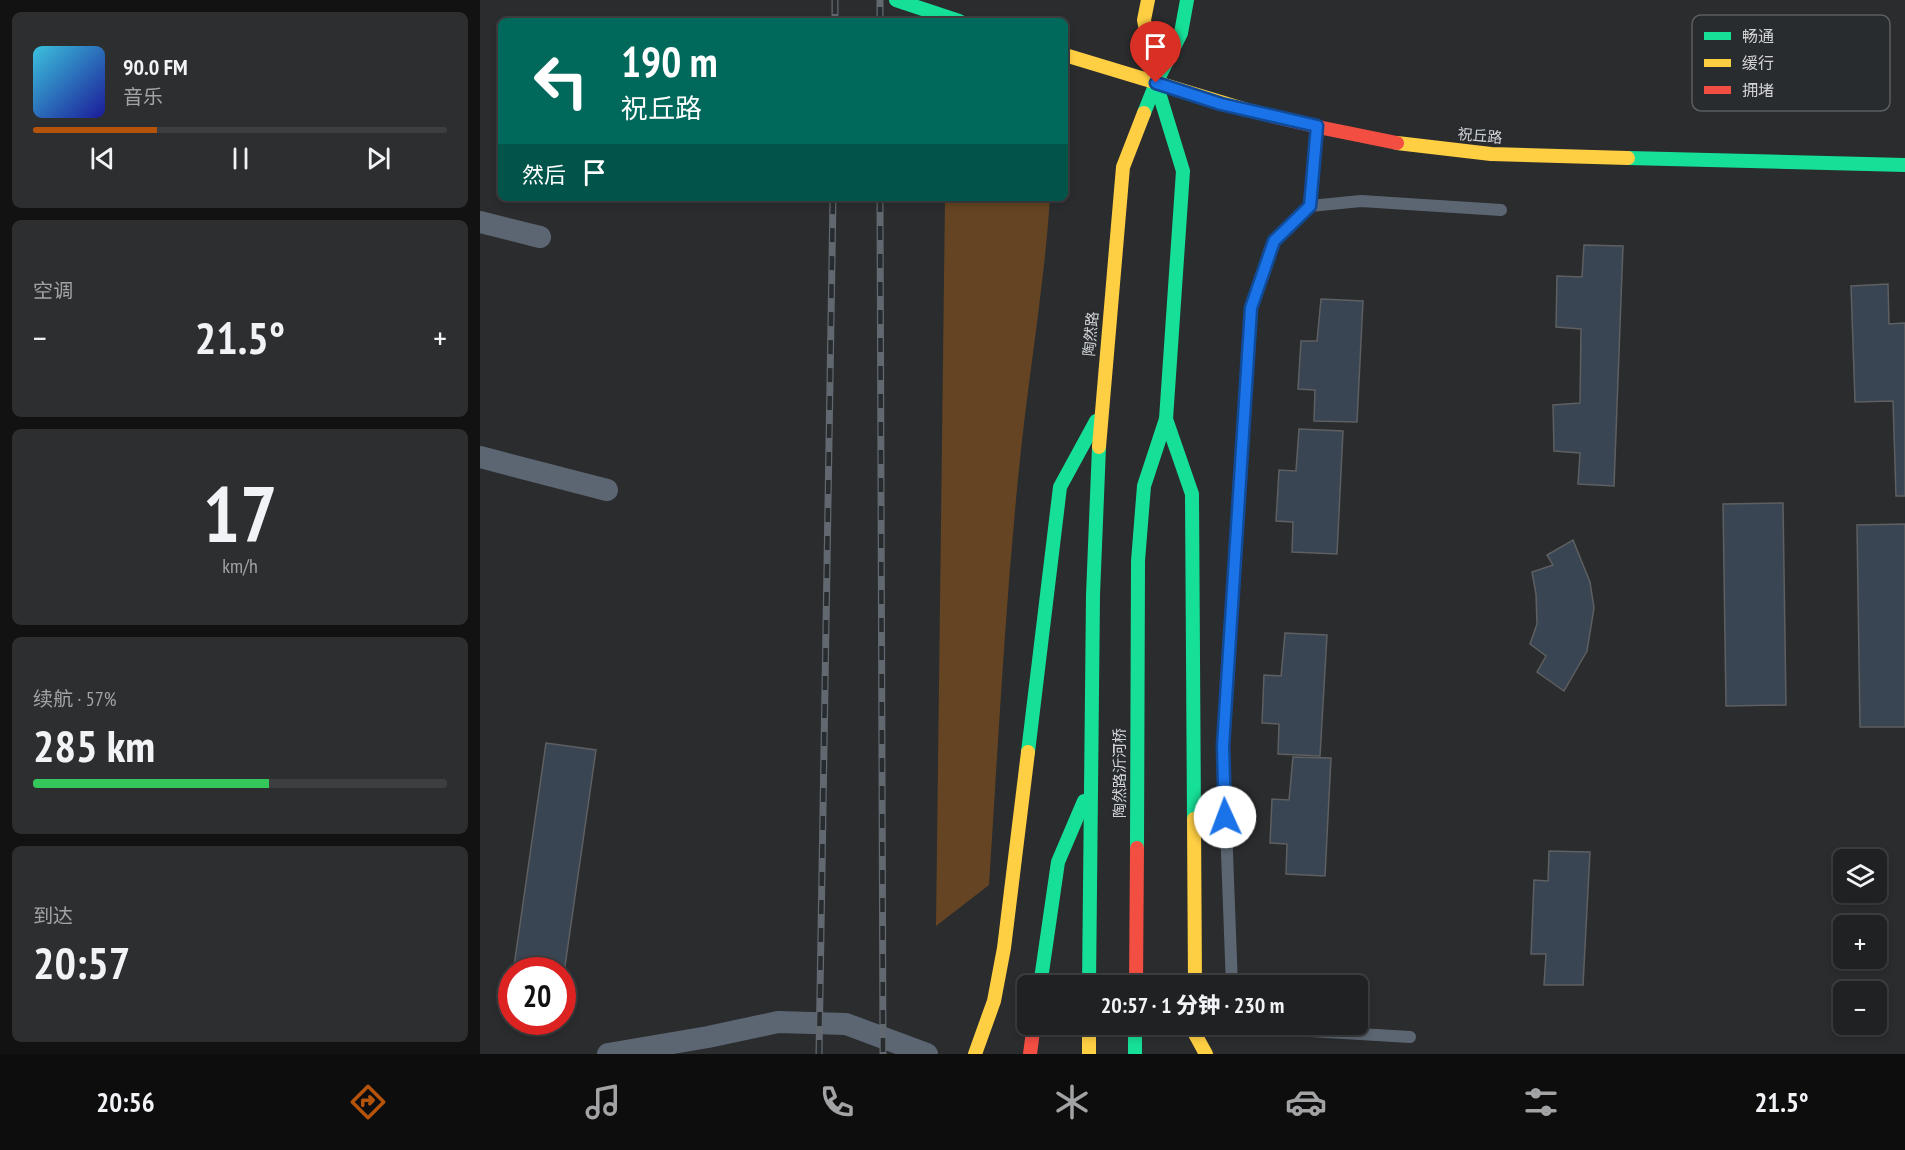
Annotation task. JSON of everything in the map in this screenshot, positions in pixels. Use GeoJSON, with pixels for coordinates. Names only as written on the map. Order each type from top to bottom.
{"type":"FeatureCollection","features":[{"type":"Feature","properties":{"kind":"main road"},"geometry":{"type":"LineString","coordinates":[[896,0],[950,18]]}},
{"type":"Feature","properties":{"kind":"main road"},"geometry":{"type":"LineString","coordinates":[[1148,0],[1144,20],[1156,83],[1183,171],[1166,419],[1192,494],[1195,975]]}},
{"type":"Feature","properties":{"kind":"main road","name":"陶然路"},"geometry":{"type":"LineString","coordinates":[[1093,595],[1100,414],[1123,166],[1156,83],[1181,33],[1187,0]]}},
{"type":"Feature","properties":{"kind":"main road","name":"祝丘路"},"geometry":{"type":"LineString","coordinates":[[1068,56],[1221,104],[1317,126],[1426,147],[1491,154],[1905,165]]}},
{"type":"Feature","properties":{"kind":"main road"},"geometry":{"type":"LineString","coordinates":[[975,1054],[994,1001],[1004,948],[1060,487],[1100,414]]}},
{"type":"Feature","properties":{"kind":"main road","name":"陶然路沂河桥"},"geometry":{"type":"LineString","coordinates":[[1136,975],[1138,561],[1144,486],[1166,419]]}},
{"type":"Feature","properties":{"kind":"main road","name":"陶然路沂河桥"},"geometry":{"type":"LineString","coordinates":[[1089,975],[1093,595]]}},
{"type":"Feature","properties":{"kind":"main road"},"geometry":{"type":"LineString","coordinates":[[1042,975],[1058,862],[1090,785]]}},
{"type":"Feature","properties":{"kind":"main road"},"geometry":{"type":"LineString","coordinates":[[1030,1052],[1032,1035]]}},
{"type":"Feature","properties":{"kind":"main road"},"geometry":{"type":"LineString","coordinates":[[1089,1035],[1089,1052]]}},
{"type":"Feature","properties":{"kind":"main road"},"geometry":{"type":"LineString","coordinates":[[1135,1035],[1135,1051]]}},
{"type":"Feature","properties":{"kind":"main road"},"geometry":{"type":"LineString","coordinates":[[1196,1035],[1206,1054]]}},
{"type":"Feature","properties":{"kind":"street"},"geometry":{"type":"LineString","coordinates":[[480,222],[540,237]]}},
{"type":"Feature","properties":{"kind":"street"},"geometry":{"type":"LineString","coordinates":[[480,457],[607,490]]}},
{"type":"Feature","properties":{"kind":"street"},"geometry":{"type":"LineString","coordinates":[[608,1054],[778,1022],[846,1024],[927,1054]]}},
{"type":"Feature","properties":{"kind":"lane"},"geometry":{"type":"LineString","coordinates":[[1310,206],[1317,126]]}},
{"type":"Feature","properties":{"kind":"lane"},"geometry":{"type":"LineString","coordinates":[[1232,975],[1223,746],[1251,308],[1274,241],[1310,206],[1361,201],[1501,210]]}},
{"type":"Feature","properties":{"kind":"lane"},"geometry":{"type":"LineString","coordinates":[[1368,1034],[1410,1037]]}},
{"type":"Feature","properties":{"kind":"shaded area"},"geometry":{"type":"Polygon","coordinates":[[[945,201],[1050,201],[1014,521],[989,885],[936,926],[945,201]]]}},
{"type":"Feature","properties":{"kind":"building"},"geometry":{"type":"Polygon","coordinates":[[[1584,245],[1623,246],[1614,486],[1578,484],[1580,453],[1554,451],[1553,405],[1580,403],[1581,329],[1556,327],[1557,276],[1582,277],[1584,245]]]}},
{"type":"Feature","properties":{"kind":"building"},"geometry":{"type":"Polygon","coordinates":[[[1888,284],[1889,324],[1905,323],[1905,496],[1896,496],[1893,401],[1855,402],[1851,286],[1888,284]]]}},
{"type":"Feature","properties":{"kind":"building"},"geometry":{"type":"Polygon","coordinates":[[[1321,299],[1363,301],[1357,422],[1314,421],[1315,390],[1298,389],[1301,341],[1317,341],[1321,299]]]}},
{"type":"Feature","properties":{"kind":"building"},"geometry":{"type":"Polygon","coordinates":[[[1299,429],[1343,431],[1337,554],[1292,552],[1293,522],[1276,521],[1279,470],[1296,471],[1299,429]]]}},
{"type":"Feature","properties":{"kind":"building"},"geometry":{"type":"Polygon","coordinates":[[[1783,503],[1786,705],[1726,706],[1723,504],[1783,503]]]}},
{"type":"Feature","properties":{"kind":"building"},"geometry":{"type":"Polygon","coordinates":[[[1905,524],[1905,727],[1860,727],[1857,525],[1905,524]]]}},
{"type":"Feature","properties":{"kind":"building"},"geometry":{"type":"Polygon","coordinates":[[[1573,540],[1590,582],[1594,608],[1587,651],[1564,691],[1537,672],[1546,656],[1530,644],[1537,624],[1536,594],[1532,572],[1553,565],[1547,555],[1573,540]]]}},
{"type":"Feature","properties":{"kind":"building"},"geometry":{"type":"Polygon","coordinates":[[[1285,633],[1327,635],[1320,756],[1278,754],[1279,724],[1262,723],[1264,675],[1281,676],[1285,633]]]}},
{"type":"Feature","properties":{"kind":"building"},"geometry":{"type":"Polygon","coordinates":[[[546,743],[596,750],[566,957],[515,957],[546,743]]]}},
{"type":"Feature","properties":{"kind":"building"},"geometry":{"type":"Polygon","coordinates":[[[1293,757],[1331,758],[1325,876],[1286,874],[1287,844],[1270,843],[1272,799],[1289,800],[1293,757]]]}},
{"type":"Feature","properties":{"kind":"building"},"geometry":{"type":"Polygon","coordinates":[[[1549,851],[1590,852],[1583,985],[1544,985],[1546,954],[1531,954],[1534,880],[1548,881],[1549,851]]]}},
{"type":"Feature","properties":{"kind":"railway"},"geometry":{"type":"LineString","coordinates":[[835,0],[835,18]]}},
{"type":"Feature","properties":{"kind":"railway"},"geometry":{"type":"LineString","coordinates":[[880,0],[880,18]]}},
{"type":"Feature","properties":{"kind":"railway"},"geometry":{"type":"LineString","coordinates":[[819,1054],[833,201]]}},
{"type":"Feature","properties":{"kind":"railway"},"geometry":{"type":"LineString","coordinates":[[880,201],[883,1054]]}},
{"type":"Feature","properties":{"kind":"traffic: fast"},"geometry":{"type":"LineString","coordinates":[[896,0],[950,18]]}},
{"type":"Feature","properties":{"kind":"traffic: fast"},"geometry":{"type":"LineString","coordinates":[[1144,113],[1181,33],[1187,0]]}},
{"type":"Feature","properties":{"kind":"traffic: fast"},"geometry":{"type":"LineString","coordinates":[[1137,848],[1138,561],[1144,486],[1166,419],[1183,171],[1156,83]]}},
{"type":"Feature","properties":{"kind":"traffic: fast"},"geometry":{"type":"LineString","coordinates":[[1628,158],[1905,165]]}},
{"type":"Feature","properties":{"kind":"traffic: fast"},"geometry":{"type":"LineString","coordinates":[[1166,419],[1192,494],[1194,819]]}},
{"type":"Feature","properties":{"kind":"traffic: fast"},"geometry":{"type":"LineString","coordinates":[[1028,752],[1060,487],[1096,421]]}},
{"type":"Feature","properties":{"kind":"traffic: fast"},"geometry":{"type":"LineString","coordinates":[[1089,975],[1093,595],[1099,447]]}},
{"type":"Feature","properties":{"kind":"traffic: fast"},"geometry":{"type":"LineString","coordinates":[[1042,975],[1058,862],[1084,801]]}},
{"type":"Feature","properties":{"kind":"traffic: fast"},"geometry":{"type":"LineString","coordinates":[[1135,1035],[1135,1054]]}},
{"type":"Feature","properties":{"kind":"traffic: slow"},"geometry":{"type":"LineString","coordinates":[[1148,0],[1144,20],[1156,83]]}},
{"type":"Feature","properties":{"kind":"traffic: slow"},"geometry":{"type":"LineString","coordinates":[[1068,56],[1247,110]]}},
{"type":"Feature","properties":{"kind":"traffic: slow"},"geometry":{"type":"LineString","coordinates":[[1099,447],[1123,167],[1144,113]]}},
{"type":"Feature","properties":{"kind":"traffic: slow"},"geometry":{"type":"LineString","coordinates":[[1397,143],[1491,154],[1628,158]]}},
{"type":"Feature","properties":{"kind":"traffic: slow"},"geometry":{"type":"LineString","coordinates":[[975,1054],[994,1001],[1004,948],[1028,752]]}},
{"type":"Feature","properties":{"kind":"traffic: slow"},"geometry":{"type":"LineString","coordinates":[[1194,819],[1195,975]]}},
{"type":"Feature","properties":{"kind":"traffic: slow"},"geometry":{"type":"LineString","coordinates":[[1089,1035],[1089,1054]]}},
{"type":"Feature","properties":{"kind":"traffic: slow"},"geometry":{"type":"LineString","coordinates":[[1196,1035],[1206,1054]]}},
{"type":"Feature","properties":{"kind":"traffic: jam"},"geometry":{"type":"LineString","coordinates":[[1247,110],[1397,143]]}},
{"type":"Feature","properties":{"kind":"traffic: jam"},"geometry":{"type":"LineString","coordinates":[[1136,975],[1137,848]]}},
{"type":"Feature","properties":{"kind":"traffic: jam"},"geometry":{"type":"LineString","coordinates":[[1030,1054],[1033,1035]]}},
{"type":"Feature","properties":{"kind":"route"},"geometry":{"type":"LineString","coordinates":[[1156,83],[1221,104],[1317,126],[1310,206],[1274,241],[1251,308],[1223,746],[1225,817]]}}]}
